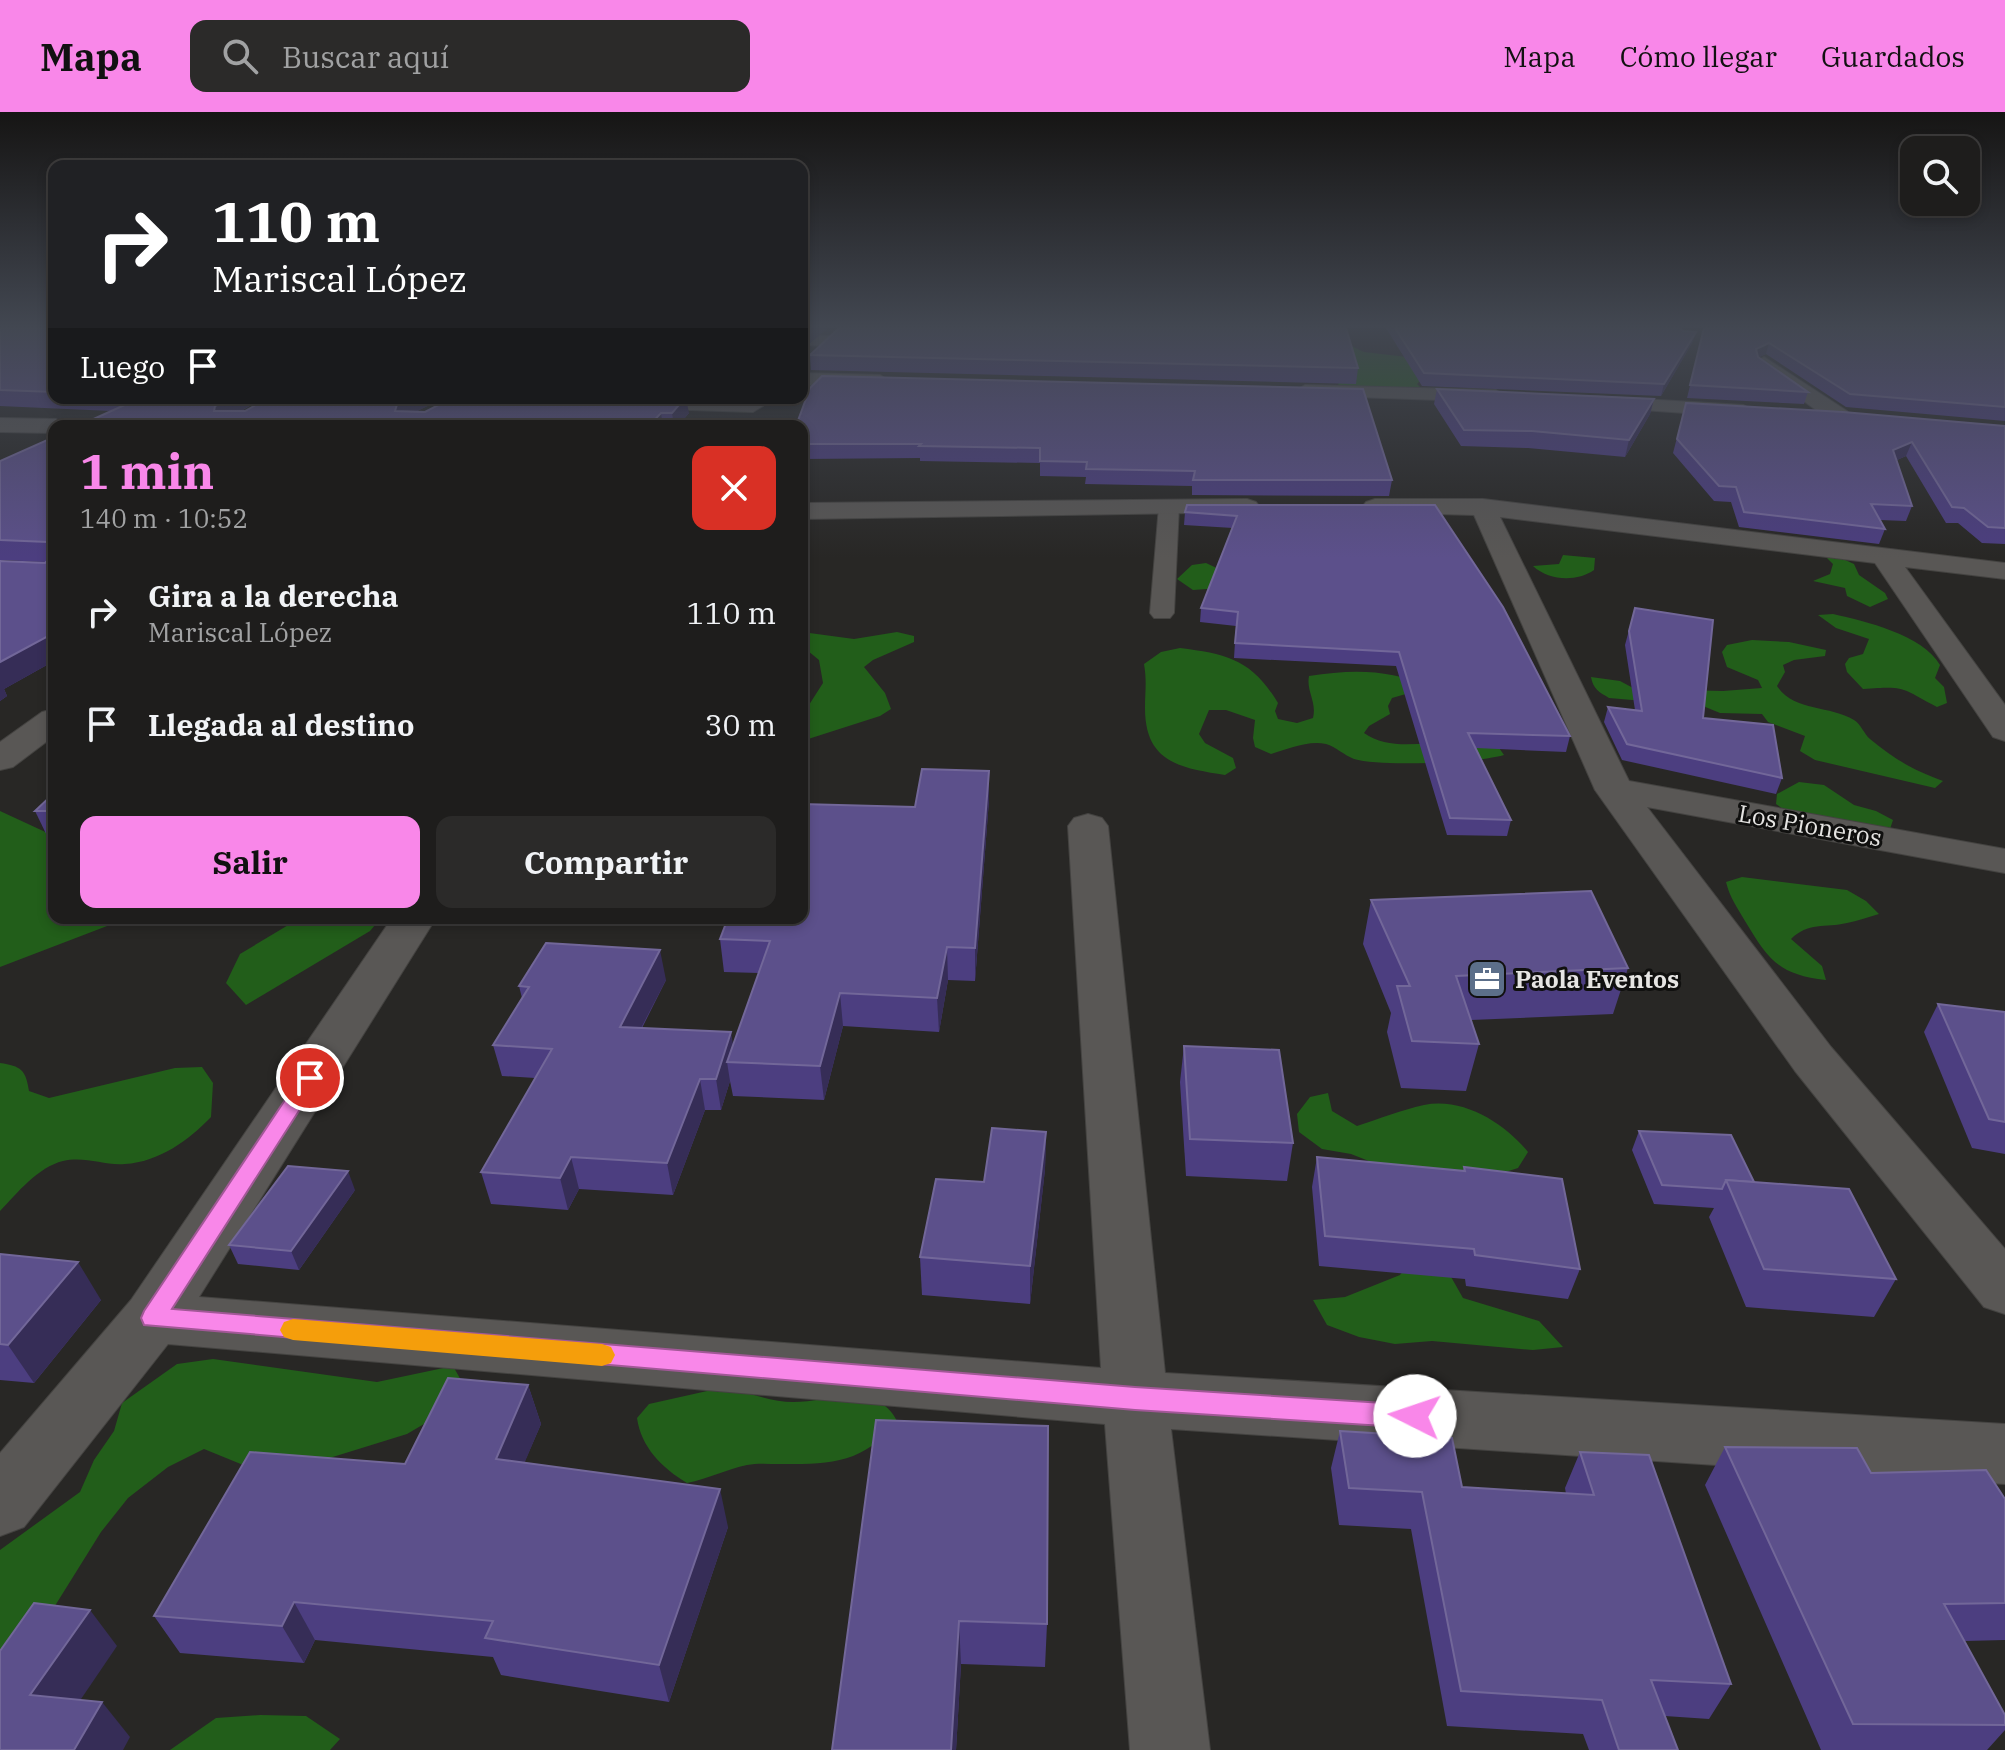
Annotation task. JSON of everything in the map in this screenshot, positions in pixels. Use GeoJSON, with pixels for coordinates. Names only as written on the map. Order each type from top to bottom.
{"type":"FeatureCollection","features":[{"type":"Feature","properties":{"kind":"street"},"geometry":{"type":"LineString","coordinates":[[743,420],[756,404]]}},
{"type":"Feature","properties":{"kind":"street"},"geometry":{"type":"LineString","coordinates":[[1643,404],[1761,412]]}},
{"type":"Feature","properties":{"kind":"street"},"geometry":{"type":"LineString","coordinates":[[1807,414],[1846,417],[1827,404]]}},
{"type":"Feature","properties":{"kind":"street"},"geometry":{"type":"LineString","coordinates":[[0,425],[48,426]]}},
{"type":"Feature","properties":{"kind":"street"},"geometry":{"type":"LineString","coordinates":[[808,511],[1279,507]]}},
{"type":"Feature","properties":{"kind":"street"},"geometry":{"type":"LineString","coordinates":[[1358,507],[1483,507],[2005,571]]}},
{"type":"Feature","properties":{"kind":"street"},"geometry":{"type":"LineString","coordinates":[[1483,507],[1614,790],[1813,1059],[2005,1290]]}},
{"type":"Feature","properties":{"kind":"street"},"geometry":{"type":"LineString","coordinates":[[1882,554],[2005,730]]}},
{"type":"Feature","properties":{"kind":"street"},"geometry":{"type":"LineString","coordinates":[[0,759],[48,723]]}},
{"type":"Feature","properties":{"kind":"street","name":"Los Pioneros"},"geometry":{"type":"LineString","coordinates":[[1614,790],[2005,861]]}},
{"type":"Feature","properties":{"kind":"street"},"geometry":{"type":"LineString","coordinates":[[1088,826],[1135,1399],[1170,1750]]}},
{"type":"Feature","properties":{"kind":"street"},"geometry":{"type":"LineString","coordinates":[[0,1504],[153,1318],[410,924]]}},
{"type":"Feature","properties":{"kind":"street"},"geometry":{"type":"LineString","coordinates":[[153,1318],[1135,1399],[2005,1454]]}},
{"type":"Feature","properties":{"kind":"lane"},"geometry":{"type":"LineString","coordinates":[[1162,613],[1169,506]]}},
{"type":"Feature","properties":{"kind":"green space"},"geometry":{"type":"Polygon","coordinates":[[[1832,554],[1854,564],[1859,575],[1885,593],[1888,599],[1870,607],[1847,596],[1845,588],[1813,581],[1830,574],[1833,564],[1827,558],[1832,554]]]}},
{"type":"Feature","properties":{"kind":"green space"},"geometry":{"type":"Polygon","coordinates":[[[1563,555],[1595,558],[1594,570],[1580,577],[1563,578],[1547,575],[1533,566],[1559,564],[1563,555]]]}},
{"type":"Feature","properties":{"kind":"green space"},"geometry":{"type":"Polygon","coordinates":[[[1206,563],[1225,572],[1231,605],[1207,589],[1193,590],[1177,579],[1192,565],[1206,563]]]}},
{"type":"Feature","properties":{"kind":"green space"},"geometry":{"type":"Polygon","coordinates":[[[1833,614],[1892,631],[1921,645],[1940,665],[1935,678],[1944,687],[1947,703],[1937,707],[1896,688],[1863,689],[1847,672],[1845,664],[1849,658],[1863,654],[1869,639],[1836,628],[1818,615],[1833,614]]]}},
{"type":"Feature","properties":{"kind":"green space"},"geometry":{"type":"Polygon","coordinates":[[[897,632],[914,636],[914,642],[864,667],[885,693],[891,709],[880,716],[808,739],[808,706],[823,683],[819,660],[808,651],[808,633],[854,639],[897,632]]]}},
{"type":"Feature","properties":{"kind":"green space"},"geometry":{"type":"Polygon","coordinates":[[[1752,640],[1789,642],[1826,650],[1825,656],[1794,660],[1783,665],[1785,672],[1777,686],[1793,700],[1854,720],[1870,739],[1887,752],[1943,781],[1935,788],[1815,760],[1800,751],[1805,736],[1768,722],[1762,714],[1720,713],[1703,706],[1609,698],[1597,690],[1591,677],[1620,681],[1635,689],[1723,691],[1762,688],[1758,680],[1727,667],[1722,652],[1727,645],[1752,640]]]}},
{"type":"Feature","properties":{"kind":"green space"},"geometry":{"type":"Polygon","coordinates":[[[1180,648],[1212,653],[1248,668],[1278,703],[1275,711],[1278,719],[1297,723],[1313,718],[1309,676],[1371,672],[1415,681],[1430,687],[1392,698],[1388,706],[1390,714],[1369,726],[1364,733],[1395,744],[1452,742],[1497,745],[1504,755],[1452,762],[1385,763],[1354,759],[1330,745],[1319,743],[1271,754],[1255,747],[1255,720],[1226,710],[1209,710],[1199,734],[1205,743],[1233,758],[1236,768],[1225,775],[1180,765],[1168,760],[1151,741],[1145,708],[1144,664],[1161,652],[1180,648]]]}},
{"type":"Feature","properties":{"kind":"green space"},"geometry":{"type":"Polygon","coordinates":[[[1799,782],[1824,785],[1854,805],[1876,811],[1893,820],[1890,829],[1790,814],[1776,804],[1777,794],[1799,782]]]}},
{"type":"Feature","properties":{"kind":"green space"},"geometry":{"type":"Polygon","coordinates":[[[0,811],[48,833],[48,924],[112,924],[0,967],[0,811]]]}},
{"type":"Feature","properties":{"kind":"green space"},"geometry":{"type":"Polygon","coordinates":[[[1742,877],[1847,890],[1866,901],[1879,914],[1847,923],[1810,928],[1791,939],[1822,966],[1826,980],[1810,978],[1776,963],[1753,934],[1726,882],[1742,877]]]}},
{"type":"Feature","properties":{"kind":"green space"},"geometry":{"type":"Polygon","coordinates":[[[290,924],[376,924],[370,931],[246,1005],[226,983],[240,954],[290,924]]]}},
{"type":"Feature","properties":{"kind":"green space"},"geometry":{"type":"Polygon","coordinates":[[[0,1063],[18,1068],[26,1078],[29,1091],[49,1098],[175,1068],[202,1067],[213,1083],[211,1117],[183,1141],[150,1159],[125,1164],[80,1160],[54,1164],[28,1182],[0,1211],[0,1063]]]}},
{"type":"Feature","properties":{"kind":"green space"},"geometry":{"type":"Polygon","coordinates":[[[1328,1093],[1332,1111],[1357,1126],[1424,1105],[1454,1105],[1482,1115],[1519,1142],[1528,1152],[1518,1168],[1468,1184],[1446,1268],[1463,1298],[1539,1321],[1563,1347],[1533,1350],[1432,1341],[1395,1344],[1359,1337],[1327,1325],[1313,1300],[1345,1297],[1400,1275],[1414,1257],[1379,1165],[1351,1154],[1322,1149],[1299,1132],[1297,1114],[1310,1097],[1328,1093]]]}},
{"type":"Feature","properties":{"kind":"green space"},"geometry":{"type":"Polygon","coordinates":[[[213,1359],[377,1382],[453,1366],[466,1389],[441,1414],[407,1434],[294,1469],[258,1471],[204,1449],[168,1467],[128,1498],[101,1532],[53,1609],[0,1678],[0,1550],[80,1492],[94,1460],[114,1431],[122,1403],[177,1364],[213,1359]]]}},
{"type":"Feature","properties":{"kind":"green space"},"geometry":{"type":"Polygon","coordinates":[[[725,1387],[785,1402],[865,1397],[888,1409],[897,1421],[871,1446],[844,1459],[751,1464],[687,1483],[654,1456],[643,1438],[637,1418],[649,1404],[725,1387]]]}},
{"type":"Feature","properties":{"kind":"green space"},"geometry":{"type":"Polygon","coordinates":[[[306,1716],[340,1739],[330,1750],[170,1750],[216,1718],[306,1716]]]}},
{"type":"Feature","properties":{"kind":"building"},"geometry":{"type":"Polygon","coordinates":[[[126,404],[218,404],[214,411],[245,411],[257,404],[397,404],[395,411],[425,412],[440,404],[679,404],[672,413],[661,413],[655,420],[91,420],[126,404]]]}},
{"type":"Feature","properties":{"kind":"building"},"geometry":{"type":"Polygon","coordinates":[[[804,404],[1368,404],[1392,480],[1193,480],[1195,471],[1086,469],[1087,462],[1040,461],[1040,448],[808,444],[808,420],[798,420],[804,404]]]}},
{"type":"Feature","properties":{"kind":"building"},"geometry":{"type":"Polygon","coordinates":[[[1447,404],[1651,404],[1629,440],[1532,431],[1464,430],[1447,404]]]}},
{"type":"Feature","properties":{"kind":"building"},"geometry":{"type":"Polygon","coordinates":[[[1686,404],[1843,412],[2005,426],[2005,528],[1988,527],[1964,508],[1952,507],[1912,442],[1893,450],[1912,506],[1871,504],[1885,529],[1744,512],[1736,487],[1719,486],[1677,439],[1686,404]]]}},
{"type":"Feature","properties":{"kind":"building"},"geometry":{"type":"Polygon","coordinates":[[[48,440],[48,542],[0,540],[0,461],[48,440]]]}},
{"type":"Feature","properties":{"kind":"building"},"geometry":{"type":"Polygon","coordinates":[[[1187,505],[1435,505],[1503,607],[1570,736],[1468,733],[1511,820],[1450,818],[1399,652],[1235,643],[1238,612],[1201,608],[1237,516],[1185,512],[1187,505]]]}},
{"type":"Feature","properties":{"kind":"building"},"geometry":{"type":"Polygon","coordinates":[[[48,560],[48,636],[0,662],[0,561],[45,563],[48,560]]]}},
{"type":"Feature","properties":{"kind":"building"},"geometry":{"type":"Polygon","coordinates":[[[1635,608],[1713,620],[1703,718],[1773,725],[1782,778],[1627,744],[1608,707],[1642,711],[1629,631],[1635,608]]]}},
{"type":"Feature","properties":{"kind":"building"},"geometry":{"type":"Polygon","coordinates":[[[922,769],[989,771],[975,948],[947,947],[937,998],[840,993],[820,1066],[727,1062],[770,941],[720,939],[726,924],[808,924],[808,804],[915,807],[922,769]]]}},
{"type":"Feature","properties":{"kind":"building"},"geometry":{"type":"Polygon","coordinates":[[[48,799],[48,811],[35,811],[48,799]]]}},
{"type":"Feature","properties":{"kind":"building"},"geometry":{"type":"Polygon","coordinates":[[[1591,891],[1628,968],[1456,976],[1479,1044],[1412,1041],[1397,986],[1410,986],[1371,900],[1591,891]]]}},
{"type":"Feature","properties":{"kind":"building"},"geometry":{"type":"Polygon","coordinates":[[[546,943],[660,950],[620,1027],[731,1032],[716,1079],[700,1079],[667,1163],[571,1157],[560,1178],[481,1172],[552,1049],[493,1045],[529,987],[519,986],[546,943]]]}},
{"type":"Feature","properties":{"kind":"building"},"geometry":{"type":"Polygon","coordinates":[[[1938,1004],[2005,1012],[2005,1122],[1989,1119],[1938,1004]]]}},
{"type":"Feature","properties":{"kind":"building"},"geometry":{"type":"Polygon","coordinates":[[[1184,1046],[1279,1050],[1293,1143],[1190,1139],[1184,1046]]]}},
{"type":"Feature","properties":{"kind":"building"},"geometry":{"type":"Polygon","coordinates":[[[992,1128],[1046,1132],[1030,1266],[920,1257],[936,1179],[984,1182],[992,1128]]]}},
{"type":"Feature","properties":{"kind":"building"},"geometry":{"type":"Polygon","coordinates":[[[1639,1131],[1731,1135],[1754,1182],[1726,1180],[1722,1189],[1662,1185],[1639,1131]]]}},
{"type":"Feature","properties":{"kind":"building"},"geometry":{"type":"Polygon","coordinates":[[[1317,1157],[1465,1171],[1464,1167],[1562,1179],[1580,1269],[1475,1255],[1474,1249],[1325,1236],[1317,1157]]]}},
{"type":"Feature","properties":{"kind":"building"},"geometry":{"type":"Polygon","coordinates":[[[288,1166],[348,1171],[291,1251],[229,1245],[288,1166]]]}},
{"type":"Feature","properties":{"kind":"building"},"geometry":{"type":"Polygon","coordinates":[[[1726,1180],[1849,1189],[1896,1279],[1764,1269],[1726,1180]]]}},
{"type":"Feature","properties":{"kind":"building"},"geometry":{"type":"Polygon","coordinates":[[[0,1254],[78,1262],[8,1345],[0,1344],[0,1254]]]}},
{"type":"Feature","properties":{"kind":"building"},"geometry":{"type":"Polygon","coordinates":[[[448,1378],[528,1385],[496,1459],[720,1489],[659,1665],[485,1638],[493,1621],[294,1602],[282,1626],[154,1616],[250,1452],[405,1464],[448,1378]]]}},
{"type":"Feature","properties":{"kind":"building"},"geometry":{"type":"Polygon","coordinates":[[[876,1420],[1048,1426],[1047,1624],[959,1621],[951,1750],[832,1750],[876,1420]]]}},
{"type":"Feature","properties":{"kind":"building"},"geometry":{"type":"Polygon","coordinates":[[[1340,1431],[1452,1438],[1462,1487],[1594,1495],[1580,1452],[1649,1455],[1731,1684],[1651,1680],[1678,1750],[1619,1750],[1602,1700],[1461,1691],[1422,1492],[1349,1488],[1340,1431]]]}},
{"type":"Feature","properties":{"kind":"building"},"geometry":{"type":"Polygon","coordinates":[[[1725,1447],[1857,1448],[1871,1473],[1986,1470],[2005,1499],[2005,1603],[1944,1604],[2005,1715],[2005,1725],[1853,1724],[1725,1447]]]}},
{"type":"Feature","properties":{"kind":"building"},"geometry":{"type":"Polygon","coordinates":[[[34,1603],[90,1610],[30,1695],[102,1702],[74,1750],[0,1750],[0,1651],[34,1603]]]}},
{"type":"Feature","properties":{"kind":"slow traffic"},"geometry":{"type":"LineString","coordinates":[[293,1330],[602,1355]]}},
{"type":"Feature","properties":{"kind":"place","name":"Paola Eventos"},"geometry":{"type":"Point","coordinates":[1487,979]}},
{"type":"Feature","properties":{"kind":"route"},"geometry":{"type":"LineString","coordinates":[[310,1078],[153,1318],[1135,1399],[1415,1416]]}}]}
